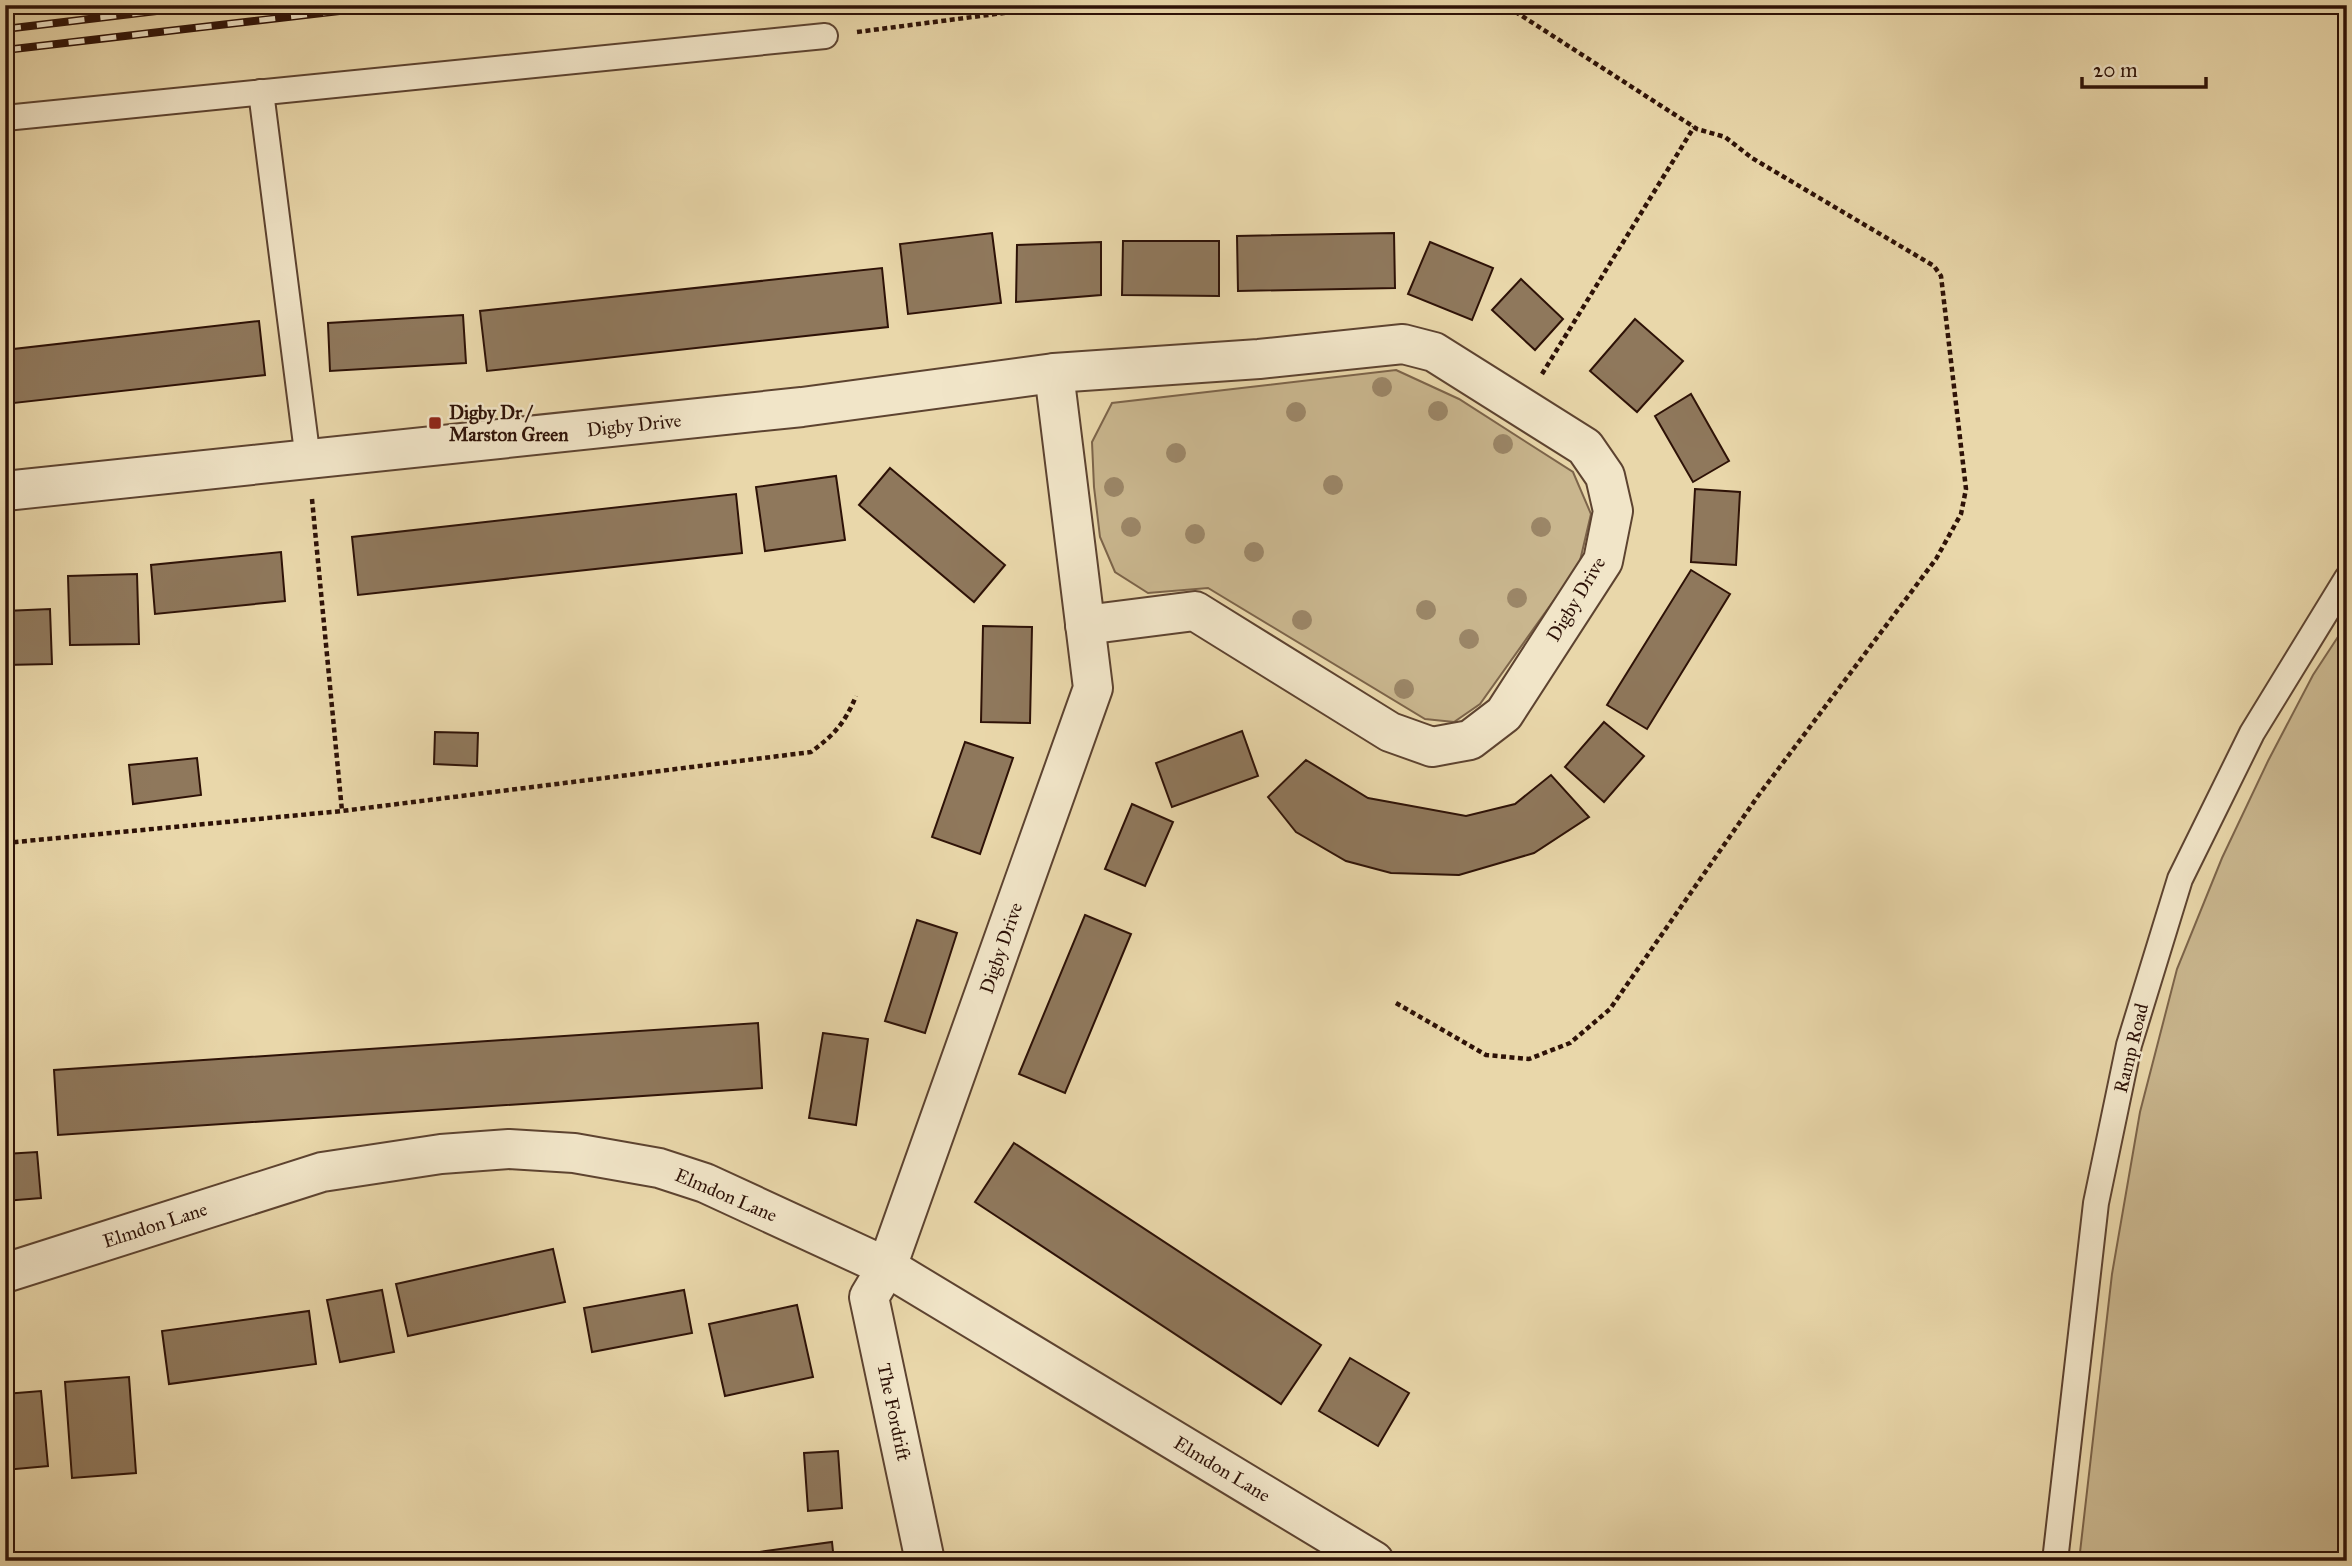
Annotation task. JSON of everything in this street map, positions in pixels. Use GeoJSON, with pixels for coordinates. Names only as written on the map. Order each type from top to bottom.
{"type":"FeatureCollection","features":[{"type":"Feature","properties":{"kind":"street","name":"Digby Drive"},"geometry":{"type":"LineString","coordinates":[[5,491],[802,407],[1054,373],[1259,359],[1404,344],[1434,352],[1585,447],[1605,476],[1613,511],[1603,561],[1504,714],[1470,740],[1432,747],[1390,732],[1195,611],[1085,625]]}},
{"type":"Feature","properties":{"kind":"street","name":"Digby Drive"},"geometry":{"type":"LineString","coordinates":[[887,1267],[1093,688],[1054,373]]}},
{"type":"Feature","properties":{"kind":"street","name":"Elmdon Lane"},"geometry":{"type":"LineString","coordinates":[[5,1273],[322,1172],[441,1154],[509,1149],[574,1153],[659,1168],[705,1183],[887,1267],[1374,1561]]}},
{"type":"Feature","properties":{"kind":"street","name":"The Fordrift"},"geometry":{"type":"LineString","coordinates":[[887,1267],[870,1297],[925,1561]]}},
{"type":"Feature","properties":{"kind":"lane"},"geometry":{"type":"LineString","coordinates":[[5,118],[825,36]]}},
{"type":"Feature","properties":{"kind":"lane"},"geometry":{"type":"LineString","coordinates":[[261,92],[308,460]]}},
{"type":"Feature","properties":{"kind":"lane","name":"Ramp Road"},"geometry":{"type":"LineString","coordinates":[[2055,1561],[2096,1203],[2129,1045],[2180,879],[2252,733],[2347,579]]}},
{"type":"Feature","properties":{"kind":"path"},"geometry":{"type":"LineString","coordinates":[[825,36],[1065,5]]}},
{"type":"Feature","properties":{"kind":"path"},"geometry":{"type":"LineString","coordinates":[[1395,1003],[1486,1055],[1529,1059],[1570,1044],[1610,1009],[1758,796],[1936,559],[1961,514],[1966,489],[1941,276],[1934,266],[1752,158],[1725,137],[1694,127],[1505,5]]}},
{"type":"Feature","properties":{"kind":"path"},"geometry":{"type":"LineString","coordinates":[[1521,407],[1585,308],[1694,127]]}},
{"type":"Feature","properties":{"kind":"path"},"geometry":{"type":"LineString","coordinates":[[308,460],[342,811]]}},
{"type":"Feature","properties":{"kind":"path"},"geometry":{"type":"LineString","coordinates":[[5,843],[342,811],[811,752],[833,736],[848,716],[856,696]]}},
{"type":"Feature","properties":{"kind":"shaded area"},"geometry":{"type":"Polygon","coordinates":[[[1396,370],[1459,399],[1573,472],[1591,514],[1579,565],[1480,704],[1454,722],[1425,719],[1208,588],[1148,593],[1115,572],[1100,537],[1092,442],[1112,403],[1396,370]]]}},
{"type":"Feature","properties":{"kind":"shaded area"},"geometry":{"type":"Polygon","coordinates":[[[2347,623],[2347,1561],[2079,1561],[2112,1274],[2140,1112],[2177,969],[2222,858],[2268,761],[2313,675],[2347,623]]]}},
{"type":"Feature","properties":{"kind":"building"},"geometry":{"type":"Polygon","coordinates":[[[992,233],[1001,303],[908,314],[900,244],[992,233]]]}},
{"type":"Feature","properties":{"kind":"building"},"geometry":{"type":"Polygon","coordinates":[[[1394,233],[1395,288],[1238,291],[1237,236],[1394,233]]]}},
{"type":"Feature","properties":{"kind":"building"},"geometry":{"type":"Polygon","coordinates":[[[1123,241],[1219,241],[1219,296],[1122,295],[1123,241]]]}},
{"type":"Feature","properties":{"kind":"building"},"geometry":{"type":"Polygon","coordinates":[[[1101,242],[1101,295],[1016,302],[1017,245],[1101,242]]]}},
{"type":"Feature","properties":{"kind":"building"},"geometry":{"type":"Polygon","coordinates":[[[1430,242],[1493,268],[1472,320],[1408,294],[1430,242]]]}},
{"type":"Feature","properties":{"kind":"building"},"geometry":{"type":"Polygon","coordinates":[[[882,268],[888,327],[487,371],[480,311],[882,268]]]}},
{"type":"Feature","properties":{"kind":"building"},"geometry":{"type":"Polygon","coordinates":[[[1521,279],[1563,319],[1535,350],[1492,310],[1521,279]]]}},
{"type":"Feature","properties":{"kind":"building"},"geometry":{"type":"Polygon","coordinates":[[[463,315],[466,363],[330,371],[328,323],[463,315]]]}},
{"type":"Feature","properties":{"kind":"building"},"geometry":{"type":"Polygon","coordinates":[[[1635,319],[1683,361],[1637,412],[1590,371],[1635,319]]]}},
{"type":"Feature","properties":{"kind":"building"},"geometry":{"type":"Polygon","coordinates":[[[259,321],[265,375],[5,404],[5,350],[259,321]]]}},
{"type":"Feature","properties":{"kind":"building"},"geometry":{"type":"Polygon","coordinates":[[[1691,394],[1729,461],[1693,482],[1655,416],[1691,394]]]}},
{"type":"Feature","properties":{"kind":"building"},"geometry":{"type":"Polygon","coordinates":[[[890,468],[1005,565],[974,602],[859,505],[890,468]]]}},
{"type":"Feature","properties":{"kind":"building"},"geometry":{"type":"Polygon","coordinates":[[[836,476],[845,540],[765,551],[756,487],[836,476]]]}},
{"type":"Feature","properties":{"kind":"building"},"geometry":{"type":"Polygon","coordinates":[[[1695,489],[1740,492],[1736,565],[1691,562],[1695,489]]]}},
{"type":"Feature","properties":{"kind":"building"},"geometry":{"type":"Polygon","coordinates":[[[736,494],[742,553],[358,595],[352,537],[736,494]]]}},
{"type":"Feature","properties":{"kind":"building"},"geometry":{"type":"Polygon","coordinates":[[[281,552],[285,601],[155,614],[151,565],[281,552]]]}},
{"type":"Feature","properties":{"kind":"building"},"geometry":{"type":"Polygon","coordinates":[[[1691,570],[1730,594],[1647,729],[1607,705],[1691,570]]]}},
{"type":"Feature","properties":{"kind":"building"},"geometry":{"type":"Polygon","coordinates":[[[137,574],[139,644],[70,645],[68,576],[137,574]]]}},
{"type":"Feature","properties":{"kind":"building"},"geometry":{"type":"Polygon","coordinates":[[[50,609],[52,664],[5,665],[5,611],[50,609]]]}},
{"type":"Feature","properties":{"kind":"building"},"geometry":{"type":"Polygon","coordinates":[[[983,626],[1032,627],[1030,723],[981,722],[983,626]]]}},
{"type":"Feature","properties":{"kind":"building"},"geometry":{"type":"Polygon","coordinates":[[[1604,722],[1644,756],[1604,802],[1565,767],[1604,722]]]}},
{"type":"Feature","properties":{"kind":"building"},"geometry":{"type":"Polygon","coordinates":[[[1242,731],[1258,776],[1172,807],[1156,763],[1242,731]]]}},
{"type":"Feature","properties":{"kind":"building"},"geometry":{"type":"Polygon","coordinates":[[[435,732],[478,733],[477,766],[434,764],[435,732]]]}},
{"type":"Feature","properties":{"kind":"building"},"geometry":{"type":"Polygon","coordinates":[[[965,742],[1013,758],[980,854],[932,837],[965,742]]]}},
{"type":"Feature","properties":{"kind":"building"},"geometry":{"type":"Polygon","coordinates":[[[197,758],[201,795],[133,804],[129,765],[197,758]]]}},
{"type":"Feature","properties":{"kind":"building"},"geometry":{"type":"Polygon","coordinates":[[[1306,760],[1368,798],[1466,816],[1515,804],[1551,775],[1589,817],[1534,853],[1459,875],[1391,873],[1346,861],[1296,832],[1268,797],[1306,760]]]}},
{"type":"Feature","properties":{"kind":"building"},"geometry":{"type":"Polygon","coordinates":[[[1132,804],[1173,822],[1145,886],[1105,869],[1132,804]]]}},
{"type":"Feature","properties":{"kind":"building"},"geometry":{"type":"Polygon","coordinates":[[[1085,915],[1131,934],[1065,1093],[1019,1074],[1085,915]]]}},
{"type":"Feature","properties":{"kind":"building"},"geometry":{"type":"Polygon","coordinates":[[[917,920],[957,933],[925,1033],[885,1021],[917,920]]]}},
{"type":"Feature","properties":{"kind":"building"},"geometry":{"type":"Polygon","coordinates":[[[758,1023],[762,1088],[58,1135],[54,1070],[758,1023]]]}},
{"type":"Feature","properties":{"kind":"building"},"geometry":{"type":"Polygon","coordinates":[[[823,1033],[868,1039],[856,1125],[809,1118],[823,1033]]]}},
{"type":"Feature","properties":{"kind":"building"},"geometry":{"type":"Polygon","coordinates":[[[1014,1143],[1321,1345],[1281,1404],[975,1202],[1014,1143]]]}},
{"type":"Feature","properties":{"kind":"building"},"geometry":{"type":"Polygon","coordinates":[[[37,1152],[41,1198],[5,1201],[5,1154],[37,1152]]]}},
{"type":"Feature","properties":{"kind":"building"},"geometry":{"type":"Polygon","coordinates":[[[553,1249],[565,1302],[408,1336],[396,1284],[553,1249]]]}},
{"type":"Feature","properties":{"kind":"building"},"geometry":{"type":"Polygon","coordinates":[[[382,1290],[394,1352],[340,1362],[327,1300],[382,1290]]]}},
{"type":"Feature","properties":{"kind":"building"},"geometry":{"type":"Polygon","coordinates":[[[684,1290],[692,1333],[592,1352],[584,1308],[684,1290]]]}},
{"type":"Feature","properties":{"kind":"building"},"geometry":{"type":"Polygon","coordinates":[[[797,1305],[813,1377],[725,1396],[709,1324],[797,1305]]]}},
{"type":"Feature","properties":{"kind":"building"},"geometry":{"type":"Polygon","coordinates":[[[309,1311],[316,1364],[169,1384],[162,1331],[309,1311]]]}},
{"type":"Feature","properties":{"kind":"building"},"geometry":{"type":"Polygon","coordinates":[[[1350,1358],[1409,1393],[1378,1446],[1319,1411],[1350,1358]]]}},
{"type":"Feature","properties":{"kind":"building"},"geometry":{"type":"Polygon","coordinates":[[[129,1377],[136,1473],[72,1478],[65,1382],[129,1377]]]}},
{"type":"Feature","properties":{"kind":"building"},"geometry":{"type":"Polygon","coordinates":[[[41,1391],[48,1466],[5,1470],[5,1394],[41,1391]]]}},
{"type":"Feature","properties":{"kind":"building"},"geometry":{"type":"Polygon","coordinates":[[[838,1451],[842,1508],[808,1511],[804,1453],[838,1451]]]}},
{"type":"Feature","properties":{"kind":"building"},"geometry":{"type":"Polygon","coordinates":[[[832,1542],[834,1561],[760,1561],[759,1552],[832,1542]]]}},
{"type":"Feature","properties":{"kind":"railway"},"geometry":{"type":"LineString","coordinates":[[5,29],[207,5]]}},
{"type":"Feature","properties":{"kind":"railway"},"geometry":{"type":"LineString","coordinates":[[5,50],[391,5]]}},
{"type":"Feature","properties":{"kind":"place","name":"Digby Dr / Marston Green"},"geometry":{"type":"Point","coordinates":[435,423]}}]}
